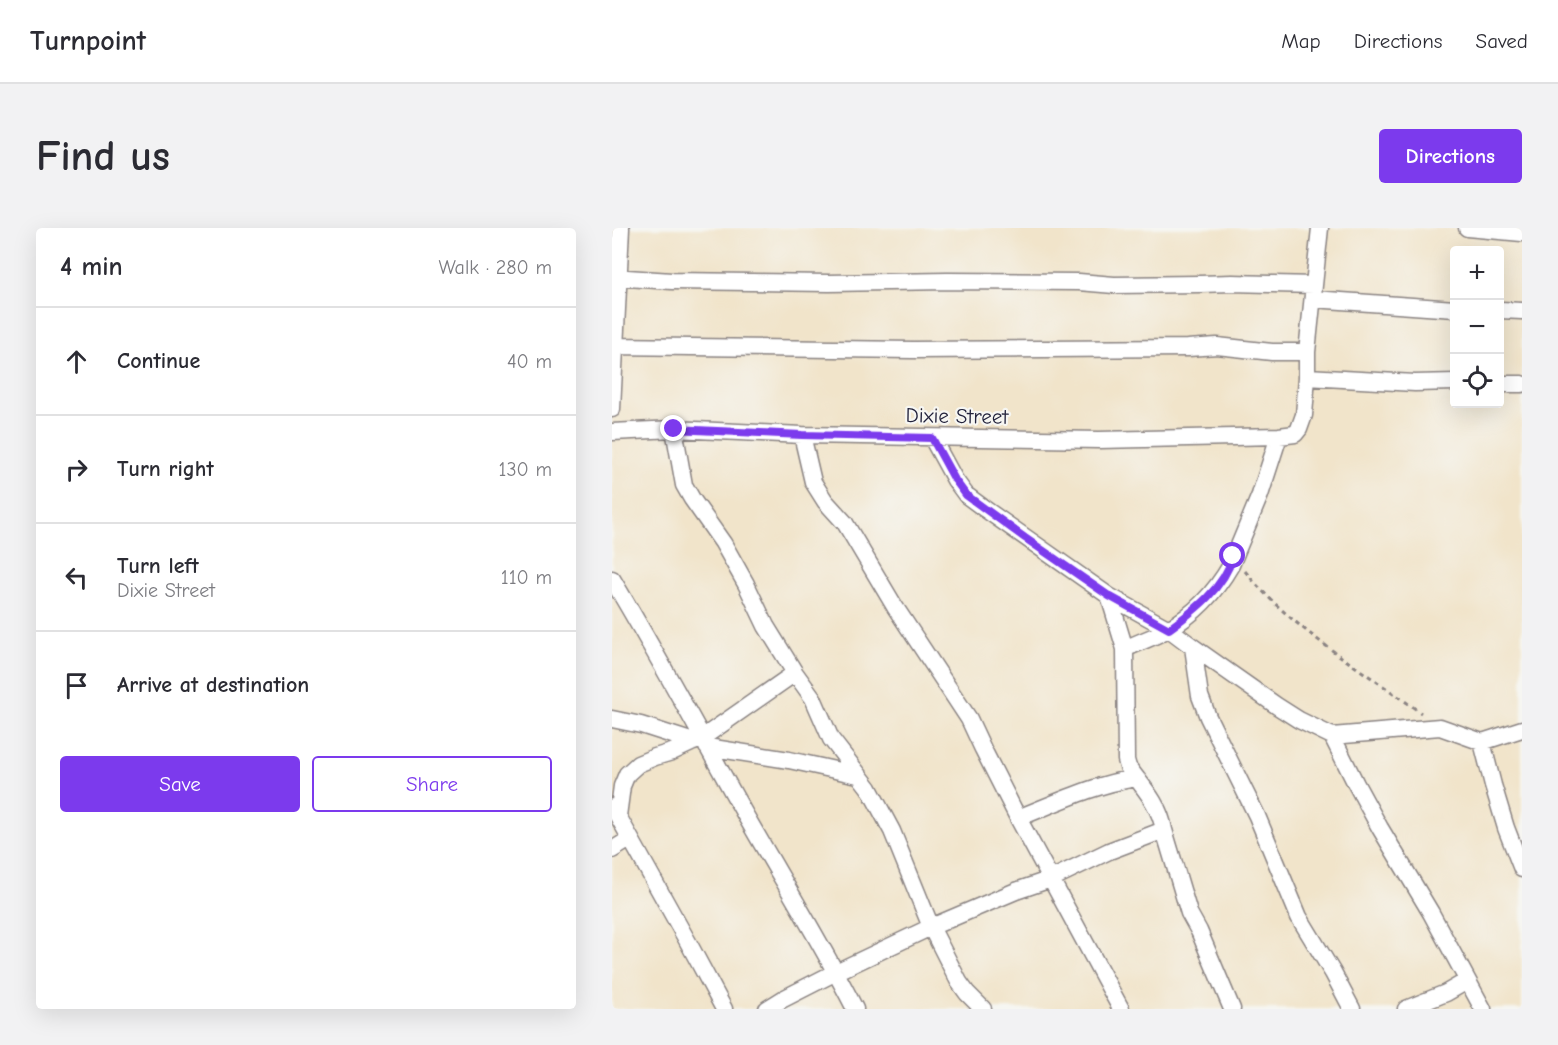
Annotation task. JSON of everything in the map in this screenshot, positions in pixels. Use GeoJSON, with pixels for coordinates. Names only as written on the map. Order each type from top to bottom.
{"type":"FeatureCollection","features":[{"type":"Feature","properties":{"kind":"street"},"geometry":{"type":"LineString","coordinates":[[612,409],[616,277],[621,228]]}},
{"type":"Feature","properties":{"kind":"street"},"geometry":{"type":"LineString","coordinates":[[1320,228],[1307,352],[1307,378],[1450,382]]}},
{"type":"Feature","properties":{"kind":"street"},"geometry":{"type":"LineString","coordinates":[[1467,228],[1522,233]]}},
{"type":"Feature","properties":{"kind":"street"},"geometry":{"type":"LineString","coordinates":[[616,277],[829,283],[947,281],[1079,282],[1114,285],[1232,283],[1450,308]]}},
{"type":"Feature","properties":{"kind":"street"},"geometry":{"type":"LineString","coordinates":[[1504,310],[1522,311]]}},
{"type":"Feature","properties":{"kind":"street"},"geometry":{"type":"LineString","coordinates":[[614,346],[913,350],[1217,346],[1272,352],[1307,352]]}},
{"type":"Feature","properties":{"kind":"street","name":"Dixie Street"},"geometry":{"type":"LineString","coordinates":[[612,432],[674,429],[802,435],[1099,440],[1279,436],[1295,434],[1299,429],[1304,415],[1307,378]]}},
{"type":"Feature","properties":{"kind":"street"},"geometry":{"type":"LineString","coordinates":[[1504,384],[1522,384]]}},
{"type":"Feature","properties":{"kind":"street"},"geometry":{"type":"LineString","coordinates":[[674,429],[684,485],[723,543],[766,626],[813,698],[831,739],[870,788],[892,831],[931,927],[959,982],[982,1009]]}},
{"type":"Feature","properties":{"kind":"street"},"geometry":{"type":"LineString","coordinates":[[802,435],[813,482],[825,501],[845,523],[895,607],[969,719],[1018,818],[1121,1009]]}},
{"type":"Feature","properties":{"kind":"street"},"geometry":{"type":"LineString","coordinates":[[1125,648],[1169,629],[1203,603],[1225,575],[1260,495],[1279,436]]}},
{"type":"Feature","properties":{"kind":"street"},"geometry":{"type":"LineString","coordinates":[[932,438],[966,495],[1109,596],[1169,629],[1299,720],[1332,736],[1440,727],[1482,742],[1522,729]]}},
{"type":"Feature","properties":{"kind":"street"},"geometry":{"type":"LineString","coordinates":[[612,579],[661,662],[701,742],[836,972],[855,1009]]}},
{"type":"Feature","properties":{"kind":"street"},"geometry":{"type":"LineString","coordinates":[[1109,596],[1125,648],[1126,760],[1162,818],[1189,913],[1232,1009]]}},
{"type":"Feature","properties":{"kind":"street"},"geometry":{"type":"LineString","coordinates":[[1193,647],[1200,696],[1208,717],[1253,806],[1299,917],[1352,1009]]}},
{"type":"Feature","properties":{"kind":"street"},"geometry":{"type":"LineString","coordinates":[[724,1009],[615,811],[627,774],[638,764],[701,742],[795,673]]}},
{"type":"Feature","properties":{"kind":"street"},"geometry":{"type":"LineString","coordinates":[[612,719],[701,742],[858,775]]}},
{"type":"Feature","properties":{"kind":"street"},"geometry":{"type":"LineString","coordinates":[[1332,736],[1370,810],[1431,912],[1483,1009]]}},
{"type":"Feature","properties":{"kind":"street"},"geometry":{"type":"LineString","coordinates":[[1482,742],[1506,828],[1522,868]]}},
{"type":"Feature","properties":{"kind":"street"},"geometry":{"type":"LineString","coordinates":[[1018,818],[1095,788],[1120,780],[1136,778]]}},
{"type":"Feature","properties":{"kind":"street"},"geometry":{"type":"LineString","coordinates":[[767,1009],[836,972],[931,927],[1016,891],[1051,879],[1109,851],[1164,830]]}},
{"type":"Feature","properties":{"kind":"street"},"geometry":{"type":"LineString","coordinates":[[612,850],[630,839]]}},
{"type":"Feature","properties":{"kind":"street"},"geometry":{"type":"LineString","coordinates":[[1406,1009],[1446,993],[1467,981]]}},
{"type":"Feature","properties":{"kind":"path"},"geometry":{"type":"LineString","coordinates":[[1233,556],[1254,582],[1302,629],[1383,684],[1440,727]]}},
{"type":"Feature","properties":{"kind":"route"},"geometry":{"type":"LineString","coordinates":[[674,429],[932,438],[966,495],[1109,596],[1169,629],[1203,603],[1225,575],[1233,556]]}}]}
